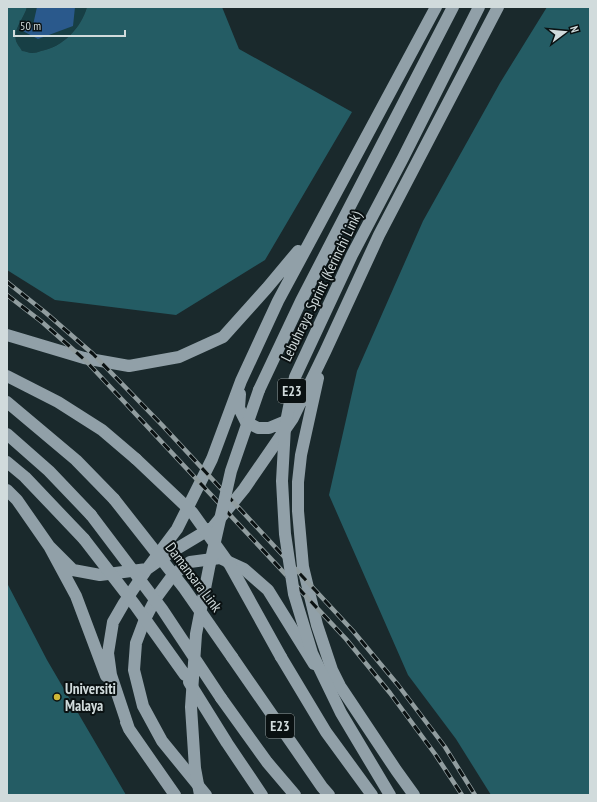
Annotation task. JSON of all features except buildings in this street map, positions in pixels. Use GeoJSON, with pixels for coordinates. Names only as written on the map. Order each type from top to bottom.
{"type":"FeatureCollection","features":[{"type":"Feature","properties":{"kind":"highway"},"geometry":{"type":"LineString","coordinates":[[129,729],[110,675],[108,653],[113,622],[124,603],[177,529],[209,466],[241,381],[278,301],[436,7]]}},
{"type":"Feature","properties":{"kind":"highway","name":"Lebuhraya Sprint (Kerinchi Link)"},"geometry":{"type":"LineString","coordinates":[[200,795],[195,768],[190,707],[196,634],[231,471],[259,390],[301,301],[453,7]]}},
{"type":"Feature","properties":{"kind":"highway","name":"Lebuhraya Sprint (Kerinchi Link)"},"geometry":{"type":"LineString","coordinates":[[390,795],[341,713],[312,653],[294,594],[285,534],[282,481],[285,427],[295,376],[352,255],[479,7]]}},
{"type":"Feature","properties":{"kind":"highway"},"geometry":{"type":"LineString","coordinates":[[49,546],[73,570],[100,575],[147,570],[168,554],[213,528],[244,489],[294,418],[379,236],[498,7]]}},
{"type":"Feature","properties":{"kind":"highway"},"geometry":{"type":"LineString","coordinates":[[7,336],[84,358],[128,366],[179,357],[223,337],[268,288],[314,232]]}},
{"type":"Feature","properties":{"kind":"highway"},"geometry":{"type":"LineString","coordinates":[[323,357],[301,455],[298,482],[298,511],[303,567],[317,625],[332,670],[340,686],[414,795]]}},
{"type":"Feature","properties":{"kind":"highway"},"geometry":{"type":"LineString","coordinates":[[7,376],[58,402],[102,430],[136,459],[192,512],[230,565],[281,657],[326,732],[372,795]]}},
{"type":"Feature","properties":{"kind":"highway"},"geometry":{"type":"LineString","coordinates":[[241,381],[239,408],[246,422],[258,428],[269,428],[294,418]]}},
{"type":"Feature","properties":{"kind":"highway","name":"Damansara Link"},"geometry":{"type":"LineString","coordinates":[[7,402],[76,460],[114,499],[184,588],[329,795]]}},
{"type":"Feature","properties":{"kind":"highway","name":"E23"},"geometry":{"type":"LineString","coordinates":[[7,434],[49,471],[91,515],[162,609],[221,698],[267,762],[295,795]]}},
{"type":"Feature","properties":{"kind":"highway"},"geometry":{"type":"LineString","coordinates":[[7,462],[25,477],[84,539],[185,675],[227,743],[262,795]]}},
{"type":"Feature","properties":{"kind":"highway"},"geometry":{"type":"LineString","coordinates":[[7,490],[17,500],[49,546],[76,596],[112,693],[129,729],[176,795]]}},
{"type":"Feature","properties":{"kind":"highway"},"geometry":{"type":"LineString","coordinates":[[206,795],[162,741],[143,706],[134,670],[136,643],[144,619],[156,598],[173,575],[190,562],[220,558],[244,569],[268,590],[395,795]]}},
{"type":"Feature","properties":{"kind":"shaded area"},"geometry":{"type":"Polygon","coordinates":[[[7,7],[27,7],[17,30],[16,38],[17,44],[22,51],[32,53],[49,49],[64,41],[76,29],[87,7],[222,7],[239,49],[352,112],[265,260],[176,315],[55,300],[7,270],[7,7]]]}},
{"type":"Feature","properties":{"kind":"shaded area"},"geometry":{"type":"Polygon","coordinates":[[[27,7],[87,7],[76,29],[64,41],[49,49],[32,53],[22,51],[17,44],[16,38],[17,30],[27,7]]]}},
{"type":"Feature","properties":{"kind":"shaded area"},"geometry":{"type":"Polygon","coordinates":[[[547,7],[590,7],[590,795],[491,795],[456,739],[408,675],[329,495],[357,371],[423,221],[500,83],[547,7]]]}},
{"type":"Feature","properties":{"kind":"shaded area"},"geometry":{"type":"Polygon","coordinates":[[[7,583],[47,660],[126,795],[7,795],[7,583]]]}},
{"type":"Feature","properties":{"kind":"water"},"geometry":{"type":"Polygon","coordinates":[[[37,7],[75,7],[73,26],[38,39],[19,29],[24,24],[33,25],[37,7]]]}},
{"type":"Feature","properties":{"kind":"railway"},"geometry":{"type":"LineString","coordinates":[[7,282],[46,313],[93,354],[162,425],[353,631],[398,685],[445,747],[475,795]]}},
{"type":"Feature","properties":{"kind":"railway"},"geometry":{"type":"LineString","coordinates":[[7,295],[42,322],[86,361],[346,639],[390,693],[435,754],[462,795]]}},
{"type":"Feature","properties":{"kind":"place","name":"Universiti Malaya"},"geometry":{"type":"Point","coordinates":[57,697]}}]}
